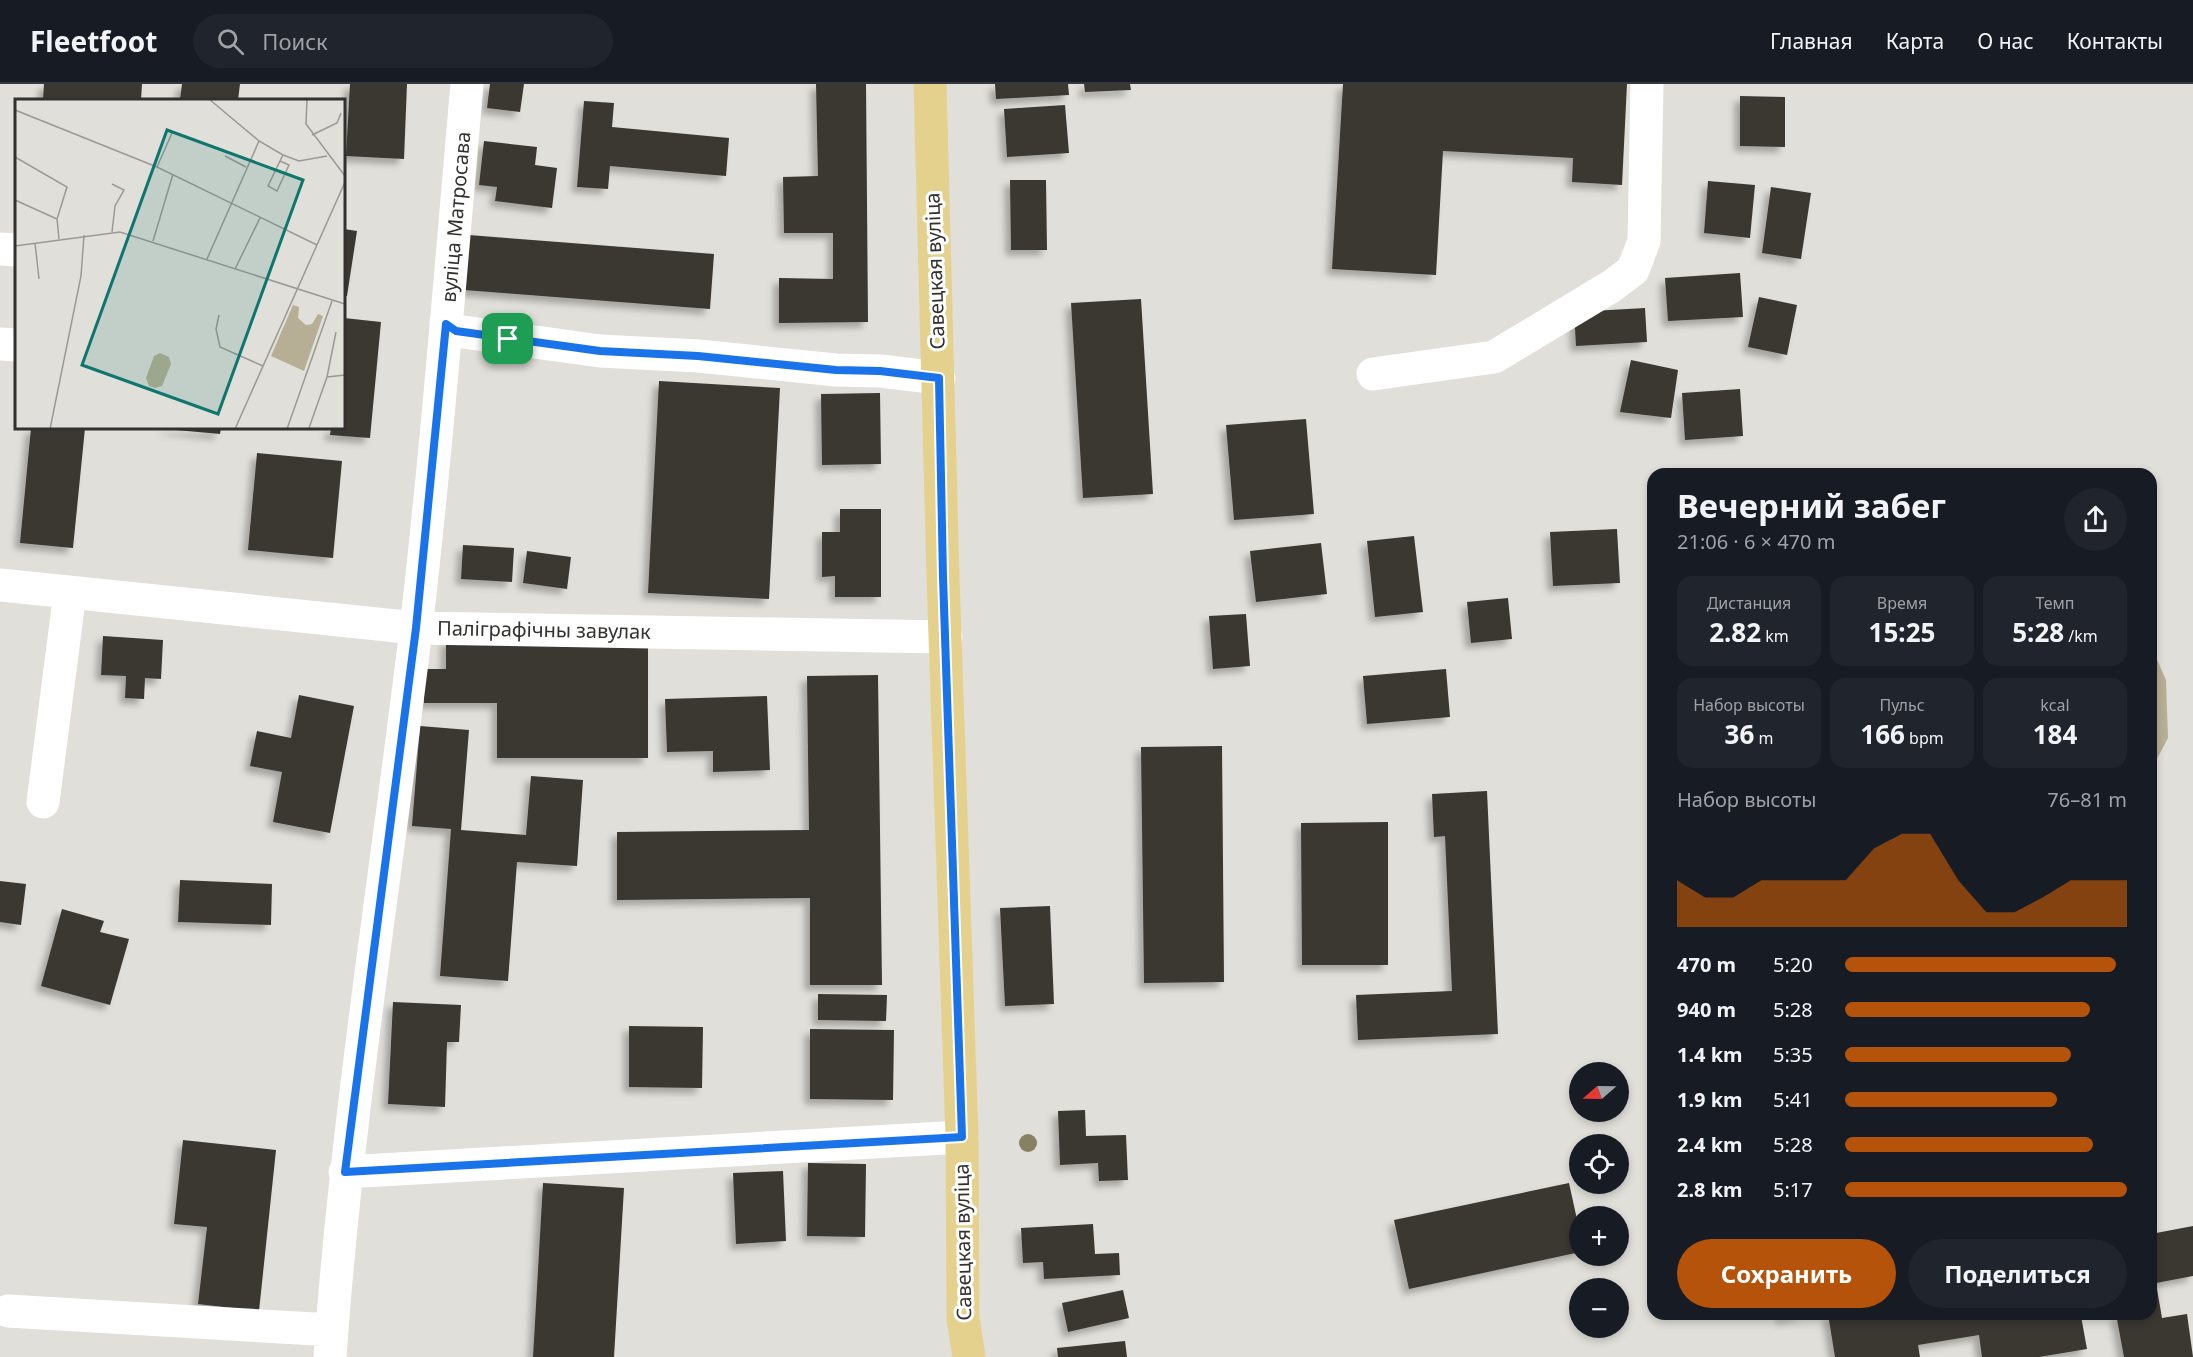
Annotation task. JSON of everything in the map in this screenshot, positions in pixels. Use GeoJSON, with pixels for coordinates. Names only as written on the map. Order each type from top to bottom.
{"type":"FeatureCollection","features":[{"type":"Feature","properties":{"kind":"main road","name":"Савецкая вуліца"},"geometry":{"type":"LineString","coordinates":[[930,84],[962,1137],[963,1318],[969,1357]]}},
{"type":"Feature","properties":{"kind":"street","name":"вуліца Матросава"},"geometry":{"type":"LineString","coordinates":[[331,1343],[345,1172],[416,628],[467,84]]}},
{"type":"Feature","properties":{"kind":"street"},"geometry":{"type":"LineString","coordinates":[[1373,374],[1494,357],[1612,286],[1633,270],[1644,241],[1647,84]]}},
{"type":"Feature","properties":{"kind":"street"},"geometry":{"type":"LineString","coordinates":[[0,249],[15,250]]}},
{"type":"Feature","properties":{"kind":"street"},"geometry":{"type":"LineString","coordinates":[[446,324],[456,331],[600,351],[698,356],[939,378]]}},
{"type":"Feature","properties":{"kind":"street"},"geometry":{"type":"LineString","coordinates":[[0,344],[15,345]]}},
{"type":"Feature","properties":{"kind":"street","name":"Паліграфічны завулак"},"geometry":{"type":"LineString","coordinates":[[0,585],[416,628],[946,637]]}},
{"type":"Feature","properties":{"kind":"street"},"geometry":{"type":"LineString","coordinates":[[43,802],[70,592]]}},
{"type":"Feature","properties":{"kind":"street"},"geometry":{"type":"LineString","coordinates":[[345,1172],[962,1137]]}},
{"type":"Feature","properties":{"kind":"street"},"geometry":{"type":"LineString","coordinates":[[8,1311],[331,1343]]}},
{"type":"Feature","properties":{"kind":"shaded area"},"geometry":{"type":"Polygon","coordinates":[[[2157,660],[2166,680],[2168,738],[2157,759],[2157,660]]]}},
{"type":"Feature","properties":{"kind":"building"},"geometry":{"type":"Polygon","coordinates":[[[44,84],[142,84],[141,99],[43,99],[44,84]]]}},
{"type":"Feature","properties":{"kind":"building"},"geometry":{"type":"Polygon","coordinates":[[[182,84],[240,84],[238,99],[180,99],[182,84]]]}},
{"type":"Feature","properties":{"kind":"building"},"geometry":{"type":"Polygon","coordinates":[[[350,84],[407,84],[404,159],[346,156],[350,84]]]}},
{"type":"Feature","properties":{"kind":"building"},"geometry":{"type":"Polygon","coordinates":[[[490,84],[524,84],[520,112],[487,108],[490,84]]]}},
{"type":"Feature","properties":{"kind":"building"},"geometry":{"type":"Polygon","coordinates":[[[816,84],[866,84],[868,322],[779,323],[779,278],[833,279],[833,233],[784,233],[783,177],[818,176],[816,84]]]}},
{"type":"Feature","properties":{"kind":"building"},"geometry":{"type":"Polygon","coordinates":[[[995,84],[1068,84],[1069,95],[996,99],[995,84]]]}},
{"type":"Feature","properties":{"kind":"building"},"geometry":{"type":"Polygon","coordinates":[[[1084,84],[1130,84],[1131,90],[1085,92],[1084,84]]]}},
{"type":"Feature","properties":{"kind":"building"},"geometry":{"type":"Polygon","coordinates":[[[1343,84],[1627,84],[1622,185],[1572,182],[1573,158],[1443,151],[1436,275],[1332,269],[1343,84]]]}},
{"type":"Feature","properties":{"kind":"building"},"geometry":{"type":"Polygon","coordinates":[[[1740,96],[1785,97],[1785,147],[1740,146],[1740,96]]]}},
{"type":"Feature","properties":{"kind":"building"},"geometry":{"type":"Polygon","coordinates":[[[584,101],[614,103],[612,127],[729,138],[726,176],[610,166],[608,189],[577,187],[584,101]]]}},
{"type":"Feature","properties":{"kind":"building"},"geometry":{"type":"Polygon","coordinates":[[[1065,105],[1069,153],[1007,157],[1004,109],[1065,105]]]}},
{"type":"Feature","properties":{"kind":"building"},"geometry":{"type":"Polygon","coordinates":[[[484,141],[537,147],[535,165],[557,168],[552,208],[495,201],[497,187],[479,185],[484,141]]]}},
{"type":"Feature","properties":{"kind":"building"},"geometry":{"type":"Polygon","coordinates":[[[1010,180],[1046,180],[1047,250],[1011,250],[1010,180]]]}},
{"type":"Feature","properties":{"kind":"building"},"geometry":{"type":"Polygon","coordinates":[[[1708,181],[1755,185],[1750,238],[1704,233],[1708,181]]]}},
{"type":"Feature","properties":{"kind":"building"},"geometry":{"type":"Polygon","coordinates":[[[1771,187],[1811,193],[1801,259],[1762,253],[1771,187]]]}},
{"type":"Feature","properties":{"kind":"building"},"geometry":{"type":"Polygon","coordinates":[[[345,229],[357,231],[347,296],[345,296],[345,229]]]}},
{"type":"Feature","properties":{"kind":"building"},"geometry":{"type":"Polygon","coordinates":[[[469,235],[714,254],[710,309],[464,290],[469,235]]]}},
{"type":"Feature","properties":{"kind":"building"},"geometry":{"type":"Polygon","coordinates":[[[1740,273],[1743,317],[1668,321],[1665,278],[1740,273]]]}},
{"type":"Feature","properties":{"kind":"building"},"geometry":{"type":"Polygon","coordinates":[[[1759,297],[1797,305],[1787,355],[1748,347],[1759,297]]]}},
{"type":"Feature","properties":{"kind":"building"},"geometry":{"type":"Polygon","coordinates":[[[1141,299],[1153,494],[1083,498],[1071,303],[1141,299]]]}},
{"type":"Feature","properties":{"kind":"building"},"geometry":{"type":"Polygon","coordinates":[[[1645,308],[1647,342],[1576,346],[1574,312],[1645,308]]]}},
{"type":"Feature","properties":{"kind":"building"},"geometry":{"type":"Polygon","coordinates":[[[345,318],[381,322],[370,438],[330,435],[331,429],[345,429],[345,318]]]}},
{"type":"Feature","properties":{"kind":"building"},"geometry":{"type":"Polygon","coordinates":[[[1631,360],[1678,370],[1671,418],[1620,412],[1631,360]]]}},
{"type":"Feature","properties":{"kind":"building"},"geometry":{"type":"Polygon","coordinates":[[[659,381],[780,388],[769,599],[648,593],[659,381]]]}},
{"type":"Feature","properties":{"kind":"building"},"geometry":{"type":"Polygon","coordinates":[[[1740,389],[1743,436],[1685,440],[1682,393],[1740,389]]]}},
{"type":"Feature","properties":{"kind":"building"},"geometry":{"type":"Polygon","coordinates":[[[880,393],[881,464],[822,465],[821,394],[880,393]]]}},
{"type":"Feature","properties":{"kind":"building"},"geometry":{"type":"Polygon","coordinates":[[[1306,419],[1314,514],[1234,520],[1226,425],[1306,419]]]}},
{"type":"Feature","properties":{"kind":"building"},"geometry":{"type":"Polygon","coordinates":[[[31,429],[85,429],[73,548],[20,543],[31,429]]]}},
{"type":"Feature","properties":{"kind":"building"},"geometry":{"type":"Polygon","coordinates":[[[165,429],[221,429],[220,434],[165,429]]]}},
{"type":"Feature","properties":{"kind":"building"},"geometry":{"type":"Polygon","coordinates":[[[257,453],[342,461],[333,558],[248,550],[257,453]]]}},
{"type":"Feature","properties":{"kind":"building"},"geometry":{"type":"Polygon","coordinates":[[[840,509],[881,509],[881,597],[835,597],[835,576],[822,577],[822,532],[840,532],[840,509]]]}},
{"type":"Feature","properties":{"kind":"building"},"geometry":{"type":"Polygon","coordinates":[[[1617,529],[1620,583],[1553,586],[1550,532],[1617,529]]]}},
{"type":"Feature","properties":{"kind":"building"},"geometry":{"type":"Polygon","coordinates":[[[1414,536],[1423,612],[1375,617],[1367,541],[1414,536]]]}},
{"type":"Feature","properties":{"kind":"building"},"geometry":{"type":"Polygon","coordinates":[[[1321,543],[1327,594],[1256,602],[1250,551],[1321,543]]]}},
{"type":"Feature","properties":{"kind":"building"},"geometry":{"type":"Polygon","coordinates":[[[463,545],[514,548],[512,582],[461,579],[463,545]]]}},
{"type":"Feature","properties":{"kind":"building"},"geometry":{"type":"Polygon","coordinates":[[[527,551],[571,557],[567,589],[523,583],[527,551]]]}},
{"type":"Feature","properties":{"kind":"building"},"geometry":{"type":"Polygon","coordinates":[[[1508,598],[1512,639],[1471,643],[1467,602],[1508,598]]]}},
{"type":"Feature","properties":{"kind":"building"},"geometry":{"type":"Polygon","coordinates":[[[1246,614],[1250,666],[1213,669],[1209,616],[1246,614]]]}},
{"type":"Feature","properties":{"kind":"building"},"geometry":{"type":"Polygon","coordinates":[[[103,636],[163,640],[161,679],[145,678],[144,699],[125,698],[126,676],[101,675],[103,636]]]}},
{"type":"Feature","properties":{"kind":"building"},"geometry":{"type":"Polygon","coordinates":[[[446,640],[648,641],[648,758],[497,758],[497,703],[424,703],[424,669],[446,669],[446,640]]]}},
{"type":"Feature","properties":{"kind":"building"},"geometry":{"type":"Polygon","coordinates":[[[1446,669],[1450,717],[1367,724],[1363,676],[1446,669]]]}},
{"type":"Feature","properties":{"kind":"building"},"geometry":{"type":"Polygon","coordinates":[[[878,675],[882,985],[810,985],[810,898],[617,900],[617,832],[809,830],[807,676],[878,675]]]}},
{"type":"Feature","properties":{"kind":"building"},"geometry":{"type":"Polygon","coordinates":[[[299,695],[354,706],[330,833],[273,822],[282,772],[250,766],[257,731],[291,738],[299,695]]]}},
{"type":"Feature","properties":{"kind":"building"},"geometry":{"type":"Polygon","coordinates":[[[767,696],[770,770],[713,772],[713,751],[667,752],[665,699],[767,696]]]}},
{"type":"Feature","properties":{"kind":"building"},"geometry":{"type":"Polygon","coordinates":[[[420,726],[469,730],[461,830],[526,835],[531,776],[583,780],[577,866],[517,862],[508,981],[440,976],[451,829],[412,826],[420,726]]]}},
{"type":"Feature","properties":{"kind":"building"},"geometry":{"type":"Polygon","coordinates":[[[1222,746],[1224,982],[1144,983],[1141,747],[1222,746]]]}},
{"type":"Feature","properties":{"kind":"building"},"geometry":{"type":"Polygon","coordinates":[[[1487,791],[1498,1034],[1358,1040],[1356,995],[1452,991],[1445,836],[1434,837],[1432,794],[1487,791]]]}},
{"type":"Feature","properties":{"kind":"building"},"geometry":{"type":"Polygon","coordinates":[[[1388,822],[1388,965],[1302,965],[1301,823],[1388,822]]]}},
{"type":"Feature","properties":{"kind":"building"},"geometry":{"type":"Polygon","coordinates":[[[180,880],[272,884],[271,925],[178,922],[180,880]]]}},
{"type":"Feature","properties":{"kind":"building"},"geometry":{"type":"Polygon","coordinates":[[[0,881],[26,884],[21,925],[0,922],[0,881]]]}},
{"type":"Feature","properties":{"kind":"building"},"geometry":{"type":"Polygon","coordinates":[[[1050,906],[1054,1004],[1005,1006],[1000,908],[1050,906]]]}},
{"type":"Feature","properties":{"kind":"building"},"geometry":{"type":"Polygon","coordinates":[[[62,909],[104,921],[100,932],[129,939],[110,1005],[41,986],[62,909]]]}},
{"type":"Feature","properties":{"kind":"building"},"geometry":{"type":"Polygon","coordinates":[[[818,994],[887,995],[886,1021],[818,1020],[818,994]]]}},
{"type":"Feature","properties":{"kind":"building"},"geometry":{"type":"Polygon","coordinates":[[[393,1002],[461,1005],[459,1042],[447,1042],[445,1107],[388,1104],[393,1002]]]}},
{"type":"Feature","properties":{"kind":"building"},"geometry":{"type":"Polygon","coordinates":[[[629,1026],[703,1027],[702,1088],[629,1087],[629,1026]]]}},
{"type":"Feature","properties":{"kind":"building"},"geometry":{"type":"Polygon","coordinates":[[[810,1029],[894,1030],[893,1100],[810,1099],[810,1029]]]}},
{"type":"Feature","properties":{"kind":"building"},"geometry":{"type":"Polygon","coordinates":[[[1085,1110],[1086,1136],[1126,1135],[1128,1180],[1099,1181],[1098,1163],[1060,1165],[1058,1111],[1085,1110]]]}},
{"type":"Feature","properties":{"kind":"building"},"geometry":{"type":"Polygon","coordinates":[[[183,1140],[276,1150],[259,1311],[198,1304],[207,1227],[174,1224],[183,1140]]]}},
{"type":"Feature","properties":{"kind":"building"},"geometry":{"type":"Polygon","coordinates":[[[808,1163],[866,1164],[865,1237],[807,1236],[808,1163]]]}},
{"type":"Feature","properties":{"kind":"building"},"geometry":{"type":"Polygon","coordinates":[[[783,1171],[786,1241],[736,1244],[733,1173],[783,1171]]]}},
{"type":"Feature","properties":{"kind":"building"},"geometry":{"type":"Polygon","coordinates":[[[543,1183],[624,1188],[614,1357],[533,1357],[543,1183]]]}},
{"type":"Feature","properties":{"kind":"building"},"geometry":{"type":"Polygon","coordinates":[[[1569,1183],[1569,1194],[1571,1194],[1574,1206],[1569,1206],[1569,1254],[1409,1289],[1394,1220],[1569,1183]]]}},
{"type":"Feature","properties":{"kind":"building"},"geometry":{"type":"Polygon","coordinates":[[[1093,1224],[1095,1254],[1119,1253],[1120,1275],[1044,1279],[1043,1262],[1023,1263],[1021,1228],[1093,1224]]]}},
{"type":"Feature","properties":{"kind":"building"},"geometry":{"type":"Polygon","coordinates":[[[2193,1226],[2193,1276],[2157,1283],[2157,1233],[2193,1226]]]}},
{"type":"Feature","properties":{"kind":"building"},"geometry":{"type":"Polygon","coordinates":[[[2157,1289],[2162,1318],[2187,1314],[2193,1357],[2124,1357],[2117,1320],[2157,1320],[2157,1289]]]}},
{"type":"Feature","properties":{"kind":"building"},"geometry":{"type":"Polygon","coordinates":[[[1123,1290],[1129,1318],[1068,1332],[1062,1303],[1123,1290]]]}},
{"type":"Feature","properties":{"kind":"building"},"geometry":{"type":"Polygon","coordinates":[[[1829,1320],[2082,1320],[2087,1349],[2039,1357],[1982,1357],[1979,1335],[1918,1345],[1920,1357],[1835,1357],[1829,1320]]]}},
{"type":"Feature","properties":{"kind":"building"},"geometry":{"type":"Polygon","coordinates":[[[1125,1341],[1127,1357],[1058,1357],[1057,1348],[1125,1341]]]}},
{"type":"Feature","properties":{"kind":"route"},"geometry":{"type":"LineString","coordinates":[[446,324],[456,331],[508,339],[600,351],[698,356],[939,378],[943,577],[962,1137],[345,1172],[416,628],[446,324]]}}]}
